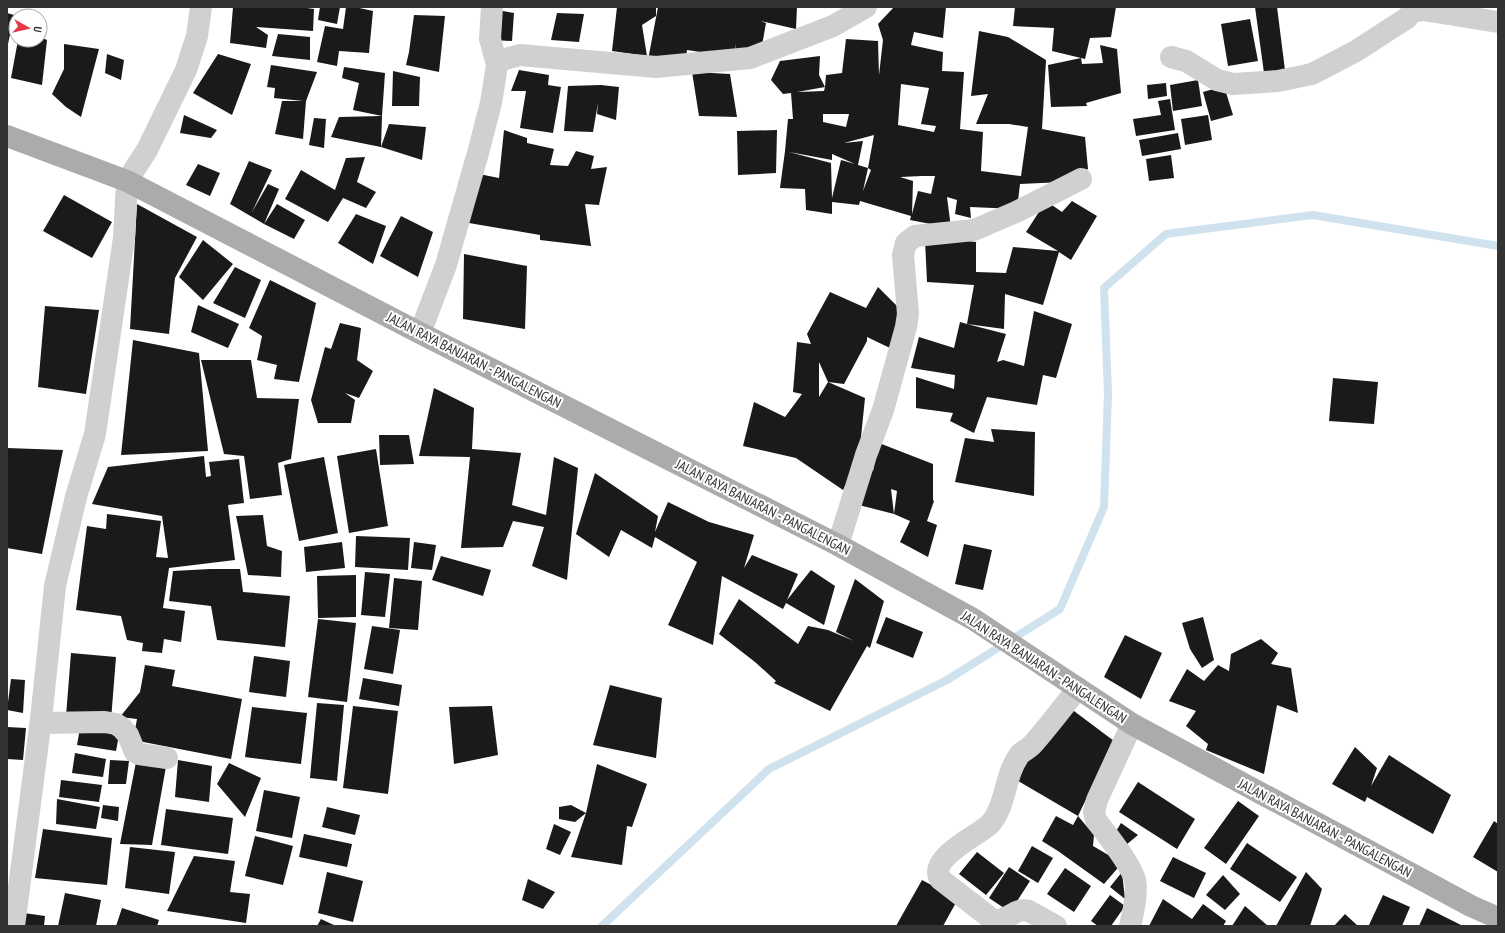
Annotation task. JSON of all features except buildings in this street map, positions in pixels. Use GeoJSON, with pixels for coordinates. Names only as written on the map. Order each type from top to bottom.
{"type":"FeatureCollection","features":[{"type":"Feature","properties":{"kind":"main road","name":"JALAN RAYA BANJARAN - PANGALENGAN"},"geometry":{"type":"LineString","coordinates":[[7,136],[127,181],[420,333],[838,545],[972,619],[1132,724],[1471,906],[1498,918]]}},
{"type":"Feature","properties":{"kind":"street"},"geometry":{"type":"LineString","coordinates":[[14,926],[41,723],[55,586],[76,496],[95,434],[124,238],[127,181],[147,150],[186,70],[197,36],[201,7]]}},
{"type":"Feature","properties":{"kind":"street"},"geometry":{"type":"LineString","coordinates":[[420,333],[446,265],[491,103],[497,65],[490,39],[492,7]]}},
{"type":"Feature","properties":{"kind":"street"},"geometry":{"type":"LineString","coordinates":[[497,65],[502,60],[520,55],[656,67],[750,58],[833,26],[866,7]]}},
{"type":"Feature","properties":{"kind":"street"},"geometry":{"type":"LineString","coordinates":[[1170,57],[1186,61],[1217,80],[1233,84],[1278,81],[1312,74],[1318,71],[1356,51],[1407,18],[1412,12],[1423,10],[1498,22]]}},
{"type":"Feature","properties":{"kind":"street"},"geometry":{"type":"LineString","coordinates":[[838,545],[866,455],[883,410],[906,327],[908,314],[903,255],[906,243],[915,236],[974,230],[1035,203],[1081,179]]}},
{"type":"Feature","properties":{"kind":"street"},"geometry":{"type":"LineString","coordinates":[[1056,926],[1029,911],[1024,910],[1019,910],[1005,919],[992,920],[940,879],[938,875],[941,862],[947,856],[986,828],[991,822],[1005,794],[1009,775],[1020,754],[1031,746],[1074,686]]}},
{"type":"Feature","properties":{"kind":"street"},"geometry":{"type":"LineString","coordinates":[[41,723],[106,722],[116,724],[128,735],[135,752],[167,758]]}},
{"type":"Feature","properties":{"kind":"street"},"geometry":{"type":"LineString","coordinates":[[1130,926],[1134,909],[1135,881],[1130,868],[1096,820],[1094,812],[1097,800],[1132,724]]}},
{"type":"Feature","properties":{"kind":"waterway"},"geometry":{"type":"LineString","coordinates":[[602,926],[769,769],[947,680],[1060,609],[1104,507],[1108,394],[1104,288],[1166,234],[1313,215],[1498,246]]}}]}
